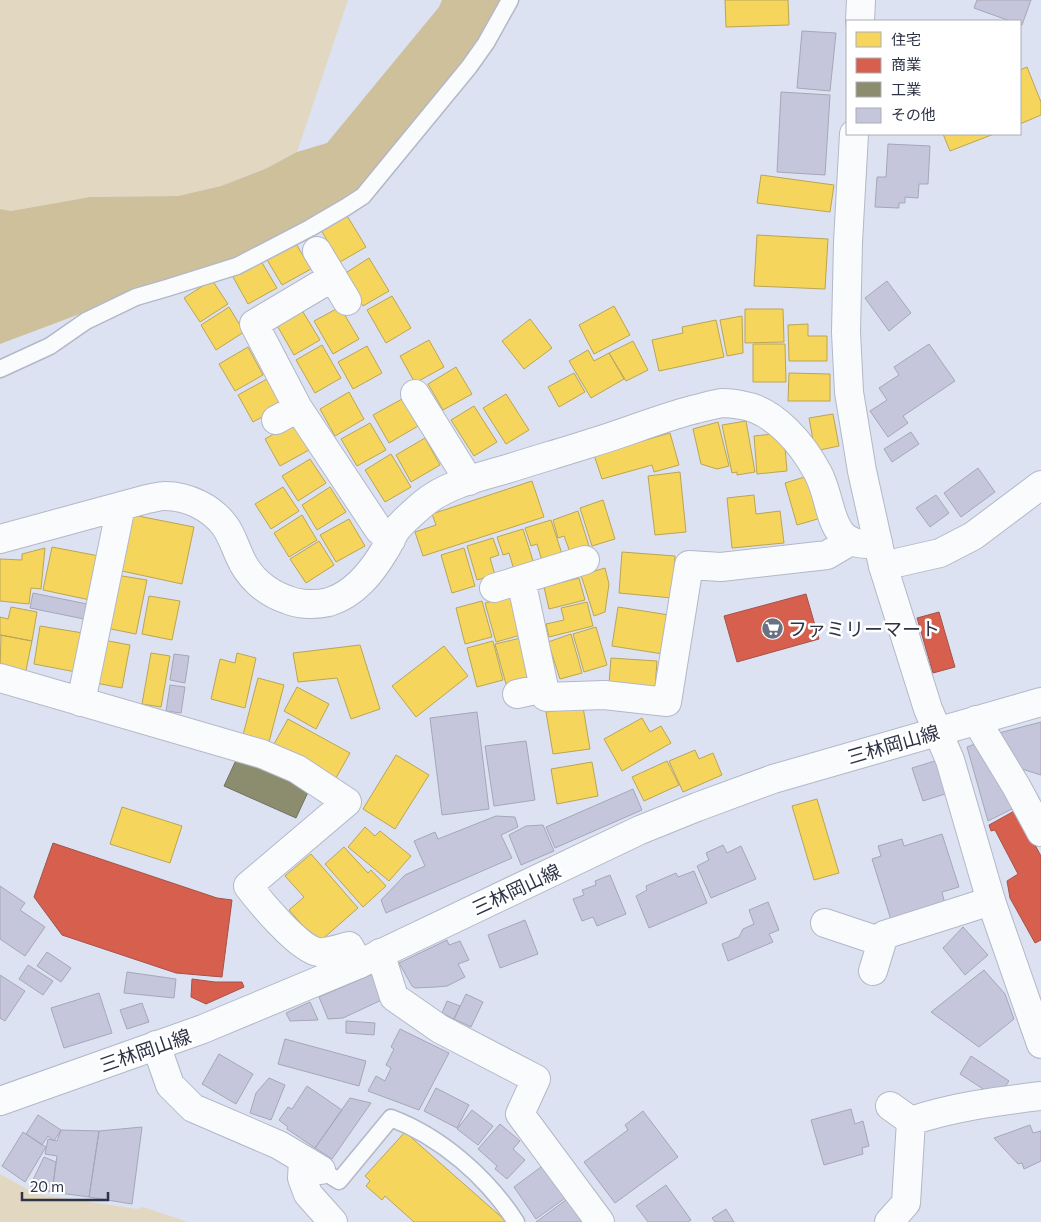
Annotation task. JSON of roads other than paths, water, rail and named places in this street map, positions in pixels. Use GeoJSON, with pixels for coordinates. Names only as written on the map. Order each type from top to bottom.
{"type":"FeatureCollection","features":[{"type":"Feature","properties":{"kind":"street"},"geometry":{"type":"LineString","coordinates":[[860,20],[861,0]]}},
{"type":"Feature","properties":{"kind":"street"},"geometry":{"type":"LineString","coordinates":[[854,135],[848,242],[846,332],[849,392],[862,471],[881,555],[928,709],[950,760],[992,901],[1041,1044]]}},
{"type":"Feature","properties":{"kind":"street"},"geometry":{"type":"LineString","coordinates":[[317,251],[347,301]]}},
{"type":"Feature","properties":{"kind":"street"},"geometry":{"type":"LineString","coordinates":[[333,276],[254,324],[287,414],[379,530],[391,540]]}},
{"type":"Feature","properties":{"kind":"street"},"geometry":{"type":"LineString","coordinates":[[415,394],[469,481]]}},
{"type":"Feature","properties":{"kind":"street"},"geometry":{"type":"LineString","coordinates":[[0,539],[164,496],[181,498],[198,504],[213,513],[226,527],[240,559],[260,586],[278,597],[292,602],[310,604],[329,602],[360,584],[372,571],[396,530],[424,503],[439,494],[469,481],[681,413],[724,403],[745,405],[761,411],[776,420],[790,433],[818,474],[832,521],[838,530],[849,542],[865,545],[881,555],[940,552],[973,536],[1041,485]]}},
{"type":"Feature","properties":{"kind":"street"},"geometry":{"type":"LineString","coordinates":[[81,702],[121,506]]}},
{"type":"Feature","properties":{"kind":"street"},"geometry":{"type":"LineString","coordinates":[[522,580],[546,696],[604,695],[666,702],[689,566],[721,567],[827,555],[849,542]]}},
{"type":"Feature","properties":{"kind":"street"},"geometry":{"type":"LineString","coordinates":[[494,588],[585,560]]}},
{"type":"Feature","properties":{"kind":"street"},"geometry":{"type":"LineString","coordinates":[[0,678],[262,754],[297,769],[347,802],[248,886],[267,910],[303,943],[318,952],[349,946],[370,958],[394,998],[440,1029],[536,1079],[520,1114],[600,1222]]}},
{"type":"Feature","properties":{"kind":"street"},"geometry":{"type":"LineString","coordinates":[[517,694],[544,688]]}},
{"type":"Feature","properties":{"kind":"street","name":"三林岡山線"},"geometry":{"type":"LineString","coordinates":[[0,1101],[203,1029],[370,958],[640,830],[697,807],[773,779],[1041,702]]}},
{"type":"Feature","properties":{"kind":"street"},"geometry":{"type":"LineString","coordinates":[[976,720],[1041,832]]}},
{"type":"Feature","properties":{"kind":"street"},"geometry":{"type":"LineString","coordinates":[[873,971],[884,935],[992,901]]}},
{"type":"Feature","properties":{"kind":"street"},"geometry":{"type":"LineString","coordinates":[[825,923],[882,942]]}},
{"type":"Feature","properties":{"kind":"street"},"geometry":{"type":"LineString","coordinates":[[156,1045],[170,1085],[193,1108],[279,1145],[312,1165],[302,1178],[308,1194],[333,1222]]}},
{"type":"Feature","properties":{"kind":"street"},"geometry":{"type":"LineString","coordinates":[[889,1222],[906,1203],[901,1114],[937,1113],[1006,1100],[1041,1096]]}},
{"type":"Feature","properties":{"kind":"lane"},"geometry":{"type":"LineString","coordinates":[[0,369],[50,346],[109,308],[136,297],[206,276],[246,261],[310,228],[362,196],[379,178],[469,67],[486,43],[510,0]]}},
{"type":"Feature","properties":{"kind":"lane"},"geometry":{"type":"LineString","coordinates":[[312,1165],[339,1181],[391,1118],[405,1123],[432,1138],[466,1164],[507,1208],[516,1222]]}},
{"type":"Feature","properties":{"kind":"place","name":"ファミリーマート"},"geometry":{"type":"Point","coordinates":[772,628]}}]}
